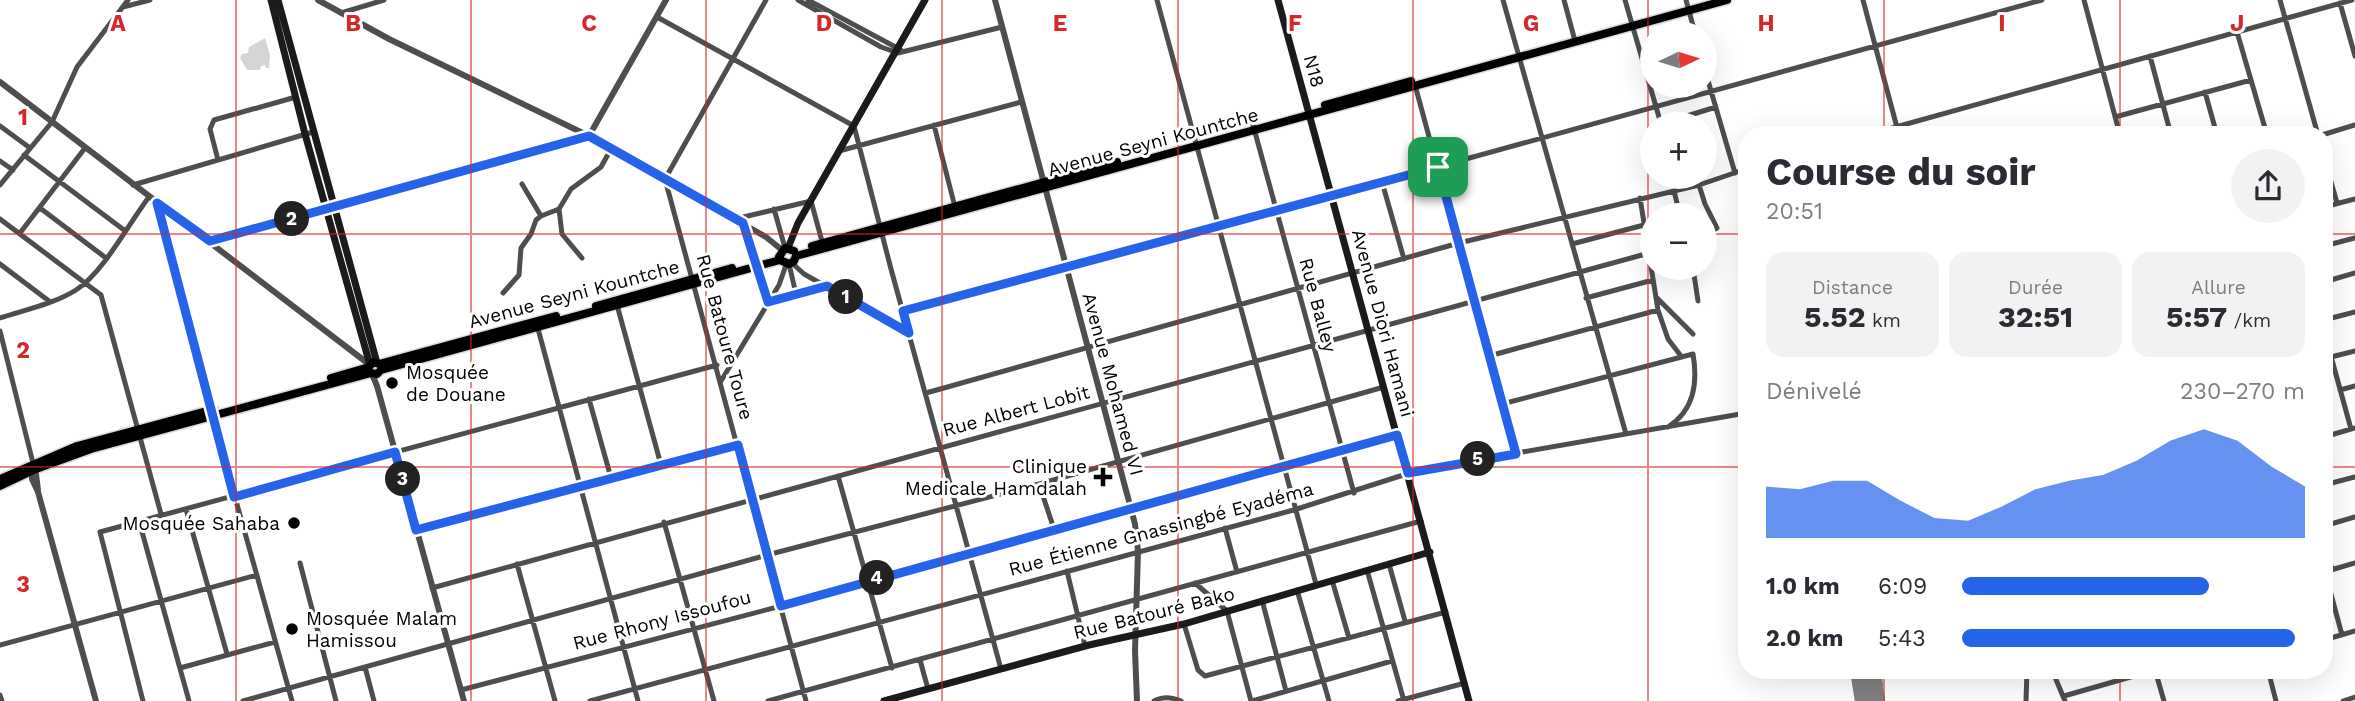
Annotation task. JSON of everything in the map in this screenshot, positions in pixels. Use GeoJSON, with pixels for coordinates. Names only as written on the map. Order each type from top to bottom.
{"type":"FeatureCollection","features":[{"type":"Feature","properties":{"kind":"highway"},"geometry":{"type":"LineString","coordinates":[[1688,6],[1711,0]]}},
{"type":"Feature","properties":{"kind":"highway"},"geometry":{"type":"LineString","coordinates":[[1688,6],[1727,0]]}},
{"type":"Feature","properties":{"kind":"highway","name":"Avenue Seyni Kountche"},"geometry":{"type":"LineString","coordinates":[[0,479],[138,432],[1520,55],[1688,6]]}},
{"type":"Feature","properties":{"kind":"highway","name":"Avenue Seyni Kountche"},"geometry":{"type":"LineString","coordinates":[[536,324],[617,306],[693,281]]}},
{"type":"Feature","properties":{"kind":"highway","name":"Avenue Seyni Kountche"},"geometry":{"type":"LineString","coordinates":[[0,486],[34,468]]}},
{"type":"Feature","properties":{"kind":"main road"},"geometry":{"type":"LineString","coordinates":[[271,0],[296,97],[309,133]]}},
{"type":"Feature","properties":{"kind":"main road"},"geometry":{"type":"LineString","coordinates":[[787,256],[811,201],[925,0]]}},
{"type":"Feature","properties":{"kind":"main road","name":"N18"},"geometry":{"type":"LineString","coordinates":[[1278,0],[1309,112]]}},
{"type":"Feature","properties":{"kind":"main road"},"geometry":{"type":"LineString","coordinates":[[281,2],[309,133],[374,368]]}},
{"type":"Feature","properties":{"kind":"main road","name":"Avenue Diori Hamani"},"geometry":{"type":"LineString","coordinates":[[1309,112],[1469,701]]}},
{"type":"Feature","properties":{"kind":"main road","name":"Rue Batouré Bako"},"geometry":{"type":"LineString","coordinates":[[884,701],[1085,646],[1184,624],[1430,552]]}},
{"type":"Feature","properties":{"kind":"street"},"geometry":{"type":"LineString","coordinates":[[0,185],[52,122],[77,67],[128,0]]}},
{"type":"Feature","properties":{"kind":"street"},"geometry":{"type":"LineString","coordinates":[[123,7],[150,0]]}},
{"type":"Feature","properties":{"kind":"street"},"geometry":{"type":"LineString","coordinates":[[318,0],[389,39],[589,136],[743,223],[787,256],[804,274],[909,333]]}},
{"type":"Feature","properties":{"kind":"street"},"geometry":{"type":"LineString","coordinates":[[341,13],[384,0]]}},
{"type":"Feature","properties":{"kind":"street"},"geometry":{"type":"LineString","coordinates":[[210,241],[589,136],[666,0]]}},
{"type":"Feature","properties":{"kind":"street"},"geometry":{"type":"LineString","coordinates":[[665,179],[766,0]]}},
{"type":"Feature","properties":{"kind":"street"},"geometry":{"type":"LineString","coordinates":[[798,0],[898,51],[1002,27]]}},
{"type":"Feature","properties":{"kind":"street"},"geometry":{"type":"LineString","coordinates":[[808,0],[857,30]]}},
{"type":"Feature","properties":{"kind":"street","name":"Avenue Mohamed VI"},"geometry":{"type":"LineString","coordinates":[[995,0],[1130,508],[1138,551],[1135,634],[1138,701]]}},
{"type":"Feature","properties":{"kind":"street"},"geometry":{"type":"LineString","coordinates":[[1157,0],[1316,584]]}},
{"type":"Feature","properties":{"kind":"street"},"geometry":{"type":"LineString","coordinates":[[1503,0],[1626,434]]}},
{"type":"Feature","properties":{"kind":"street"},"geometry":{"type":"LineString","coordinates":[[1564,0],[1574,39]]}},
{"type":"Feature","properties":{"kind":"street"},"geometry":{"type":"LineString","coordinates":[[1625,0],[1657,112]]}},
{"type":"Feature","properties":{"kind":"street"},"geometry":{"type":"LineString","coordinates":[[1863,0],[1897,126],[2352,0]]}},
{"type":"Feature","properties":{"kind":"street"},"geometry":{"type":"LineString","coordinates":[[1717,91],[2042,0]]}},
{"type":"Feature","properties":{"kind":"street"},"geometry":{"type":"LineString","coordinates":[[2084,0],[2118,126]]}},
{"type":"Feature","properties":{"kind":"street"},"geometry":{"type":"LineString","coordinates":[[2280,0],[2317,126]]}},
{"type":"Feature","properties":{"kind":"street"},"geometry":{"type":"LineString","coordinates":[[2340,3],[2355,57]]}},
{"type":"Feature","properties":{"kind":"street"},"geometry":{"type":"LineString","coordinates":[[657,17],[855,126],[1001,669]]}},
{"type":"Feature","properties":{"kind":"street"},"geometry":{"type":"LineString","coordinates":[[2237,32],[2264,126]]}},
{"type":"Feature","properties":{"kind":"street"},"geometry":{"type":"LineString","coordinates":[[2150,56],[2169,126]]}},
{"type":"Feature","properties":{"kind":"street"},"geometry":{"type":"LineString","coordinates":[[2115,117],[2251,80]]}},
{"type":"Feature","properties":{"kind":"street"},"geometry":{"type":"LineString","coordinates":[[0,82],[374,368],[464,701]]}},
{"type":"Feature","properties":{"kind":"street"},"geometry":{"type":"LineString","coordinates":[[1414,83],[1516,454]]}},
{"type":"Feature","properties":{"kind":"street"},"geometry":{"type":"LineString","coordinates":[[2205,92],[2214,126]]}},
{"type":"Feature","properties":{"kind":"street"},"geometry":{"type":"LineString","coordinates":[[218,160],[210,129],[214,120],[296,97]]}},
{"type":"Feature","properties":{"kind":"street"},"geometry":{"type":"LineString","coordinates":[[903,311],[1690,98]]}},
{"type":"Feature","properties":{"kind":"street"},"geometry":{"type":"LineString","coordinates":[[1714,98],[1735,173]]}},
{"type":"Feature","properties":{"kind":"street"},"geometry":{"type":"LineString","coordinates":[[839,152],[1021,102]]}},
{"type":"Feature","properties":{"kind":"street"},"geometry":{"type":"LineString","coordinates":[[1700,112],[1716,107]]}},
{"type":"Feature","properties":{"kind":"street"},"geometry":{"type":"LineString","coordinates":[[934,125],[956,209]]}},
{"type":"Feature","properties":{"kind":"street"},"geometry":{"type":"LineString","coordinates":[[2333,131],[2355,125]]}},
{"type":"Feature","properties":{"kind":"street"},"geometry":{"type":"LineString","coordinates":[[0,126],[30,148]]}},
{"type":"Feature","properties":{"kind":"street","name":"Rue Balley"},"geometry":{"type":"LineString","coordinates":[[1254,128],[1354,493]]}},
{"type":"Feature","properties":{"kind":"street"},"geometry":{"type":"LineString","coordinates":[[133,185],[309,133]]}},
{"type":"Feature","properties":{"kind":"street"},"geometry":{"type":"LineString","coordinates":[[20,233],[85,148]]}},
{"type":"Feature","properties":{"kind":"street"},"geometry":{"type":"LineString","coordinates":[[503,293],[519,275],[521,248],[531,234],[536,220],[559,209],[571,189],[601,167],[611,149]]}},
{"type":"Feature","properties":{"kind":"street"},"geometry":{"type":"LineString","coordinates":[[24,155],[124,230]]}},
{"type":"Feature","properties":{"kind":"street"},"geometry":{"type":"LineString","coordinates":[[0,161],[13,170]]}},
{"type":"Feature","properties":{"kind":"street"},"geometry":{"type":"LineString","coordinates":[[1717,179],[1738,172]]}},
{"type":"Feature","properties":{"kind":"street","name":"Rue Batoure Toure"},"geometry":{"type":"LineString","coordinates":[[665,179],[806,701]]}},
{"type":"Feature","properties":{"kind":"street"},"geometry":{"type":"LineString","coordinates":[[1382,182],[1404,259]]}},
{"type":"Feature","properties":{"kind":"street"},"geometry":{"type":"LineString","coordinates":[[522,184],[541,216]]}},
{"type":"Feature","properties":{"kind":"street"},"geometry":{"type":"LineString","coordinates":[[926,393],[1459,243],[1681,189]]}},
{"type":"Feature","properties":{"kind":"street"},"geometry":{"type":"LineString","coordinates":[[2333,189],[2337,203]]}},
{"type":"Feature","properties":{"kind":"street"},"geometry":{"type":"LineString","coordinates":[[1677,190],[1679,203]]}},
{"type":"Feature","properties":{"kind":"street"},"geometry":{"type":"LineString","coordinates":[[0,318],[75,291],[85,283],[149,197]]}},
{"type":"Feature","properties":{"kind":"street"},"geometry":{"type":"LineString","coordinates":[[1640,198],[1641,203]]}},
{"type":"Feature","properties":{"kind":"street"},"geometry":{"type":"LineString","coordinates":[[2333,204],[2355,198]]}},
{"type":"Feature","properties":{"kind":"street"},"geometry":{"type":"LineString","coordinates":[[735,219],[811,201],[823,246]]}},
{"type":"Feature","properties":{"kind":"street"},"geometry":{"type":"LineString","coordinates":[[157,203],[234,497],[292,701]]}},
{"type":"Feature","properties":{"kind":"street"},"geometry":{"type":"LineString","coordinates":[[40,208],[106,258]]}},
{"type":"Feature","properties":{"kind":"street"},"geometry":{"type":"LineString","coordinates":[[559,209],[562,234],[582,258]]}},
{"type":"Feature","properties":{"kind":"street"},"geometry":{"type":"LineString","coordinates":[[774,209],[796,293]]}},
{"type":"Feature","properties":{"kind":"street"},"geometry":{"type":"LineString","coordinates":[[0,219],[102,298],[161,514]]}},
{"type":"Feature","properties":{"kind":"street"},"geometry":{"type":"LineString","coordinates":[[743,223],[768,302]]}},
{"type":"Feature","properties":{"kind":"street"},"geometry":{"type":"LineString","coordinates":[[1572,244],[1640,226]]}},
{"type":"Feature","properties":{"kind":"street"},"geometry":{"type":"LineString","coordinates":[[2333,244],[2355,238]]}},
{"type":"Feature","properties":{"kind":"street","name":"Rue Albert Lobit"},"geometry":{"type":"LineString","coordinates":[[432,587],[1473,302],[1640,253]]}},
{"type":"Feature","properties":{"kind":"street"},"geometry":{"type":"LineString","coordinates":[[721,381],[779,285],[787,256]]}},
{"type":"Feature","properties":{"kind":"street"},"geometry":{"type":"LineString","coordinates":[[0,264],[49,301]]}},
{"type":"Feature","properties":{"kind":"street"},"geometry":{"type":"LineString","coordinates":[[2333,279],[2355,273]]}},
{"type":"Feature","properties":{"kind":"street"},"geometry":{"type":"LineString","coordinates":[[1586,298],[1653,280],[1658,310],[1668,339],[1681,356]]}},
{"type":"Feature","properties":{"kind":"street"},"geometry":{"type":"LineString","coordinates":[[1695,280],[1698,301]]}},
{"type":"Feature","properties":{"kind":"street"},"geometry":{"type":"LineString","coordinates":[[768,302],[827,286]]}},
{"type":"Feature","properties":{"kind":"street"},"geometry":{"type":"LineString","coordinates":[[1656,297],[1693,334]]}},
{"type":"Feature","properties":{"kind":"street"},"geometry":{"type":"LineString","coordinates":[[617,306],[661,465]]}},
{"type":"Feature","properties":{"kind":"street"},"geometry":{"type":"LineString","coordinates":[[1489,356],[1658,310]]}},
{"type":"Feature","properties":{"kind":"street"},"geometry":{"type":"LineString","coordinates":[[2333,318],[2355,312]]}},
{"type":"Feature","properties":{"kind":"street"},"geometry":{"type":"LineString","coordinates":[[536,324],[638,701]]}},
{"type":"Feature","properties":{"kind":"street"},"geometry":{"type":"LineString","coordinates":[[0,331],[38,492],[96,701]]}},
{"type":"Feature","properties":{"kind":"street"},"geometry":{"type":"LineString","coordinates":[[2333,356],[2355,351]]}},
{"type":"Feature","properties":{"kind":"street"},"geometry":{"type":"LineString","coordinates":[[1502,404],[1693,354],[1696,379],[1694,390],[1684,415],[1666,429]]}},
{"type":"Feature","properties":{"kind":"street"},"geometry":{"type":"LineString","coordinates":[[2333,364],[2353,429],[2333,435]]}},
{"type":"Feature","properties":{"kind":"street"},"geometry":{"type":"LineString","coordinates":[[143,701],[100,532],[717,365]]}},
{"type":"Feature","properties":{"kind":"street"},"geometry":{"type":"LineString","coordinates":[[2340,390],[2355,386]]}},
{"type":"Feature","properties":{"kind":"street"},"geometry":{"type":"LineString","coordinates":[[243,701],[1384,387]]}},
{"type":"Feature","properties":{"kind":"street"},"geometry":{"type":"LineString","coordinates":[[589,399],[611,478]]}},
{"type":"Feature","properties":{"kind":"street","name":"Rue Étienne Gnassingbé Eyadéma"},"geometry":{"type":"LineString","coordinates":[[590,701],[1297,509],[1354,493],[1408,473],[1738,416]]}},
{"type":"Feature","properties":{"kind":"street","name":"Rue Rhony Issoufou"},"geometry":{"type":"LineString","coordinates":[[461,690],[781,606],[1397,435]]}},
{"type":"Feature","properties":{"kind":"street"},"geometry":{"type":"LineString","coordinates":[[416,530],[738,445]]}},
{"type":"Feature","properties":{"kind":"street"},"geometry":{"type":"LineString","coordinates":[[838,476],[892,668]]}},
{"type":"Feature","properties":{"kind":"street"},"geometry":{"type":"LineString","coordinates":[[2333,483],[2355,477]]}},
{"type":"Feature","properties":{"kind":"street"},"geometry":{"type":"LineString","coordinates":[[1039,484],[1054,529]]}},
{"type":"Feature","properties":{"kind":"street"},"geometry":{"type":"LineString","coordinates":[[186,509],[227,654]]}},
{"type":"Feature","properties":{"kind":"street"},"geometry":{"type":"LineString","coordinates":[[2333,523],[2355,517]]}},
{"type":"Feature","properties":{"kind":"street"},"geometry":{"type":"LineString","coordinates":[[139,521],[189,701]]}},
{"type":"Feature","properties":{"kind":"street"},"geometry":{"type":"LineString","coordinates":[[768,701],[1421,521]]}},
{"type":"Feature","properties":{"kind":"street"},"geometry":{"type":"LineString","coordinates":[[664,522],[714,701]]}},
{"type":"Feature","properties":{"kind":"street"},"geometry":{"type":"LineString","coordinates":[[1225,528],[1237,572]]}},
{"type":"Feature","properties":{"kind":"street"},"geometry":{"type":"LineString","coordinates":[[300,563],[336,701]]}},
{"type":"Feature","properties":{"kind":"street"},"geometry":{"type":"LineString","coordinates":[[2333,570],[2355,563]]}},
{"type":"Feature","properties":{"kind":"street"},"geometry":{"type":"LineString","coordinates":[[517,564],[555,701]]}},
{"type":"Feature","properties":{"kind":"street"},"geometry":{"type":"LineString","coordinates":[[1389,564],[1405,621]]}},
{"type":"Feature","properties":{"kind":"street"},"geometry":{"type":"LineString","coordinates":[[1367,570],[1402,701],[1465,683]]}},
{"type":"Feature","properties":{"kind":"street"},"geometry":{"type":"LineString","coordinates":[[1067,571],[1085,646]]}},
{"type":"Feature","properties":{"kind":"street"},"geometry":{"type":"LineString","coordinates":[[0,645],[257,575]]}},
{"type":"Feature","properties":{"kind":"street"},"geometry":{"type":"LineString","coordinates":[[1332,580],[1349,638]]}},
{"type":"Feature","properties":{"kind":"street"},"geometry":{"type":"LineString","coordinates":[[1195,583],[1227,611],[1252,701],[1392,661]]}},
{"type":"Feature","properties":{"kind":"street"},"geometry":{"type":"LineString","coordinates":[[1297,590],[1329,701]]}},
{"type":"Feature","properties":{"kind":"street"},"geometry":{"type":"LineString","coordinates":[[1262,600],[1286,691]]}},
{"type":"Feature","properties":{"kind":"street"},"geometry":{"type":"LineString","coordinates":[[2333,604],[2342,635]]}},
{"type":"Feature","properties":{"kind":"street"},"geometry":{"type":"LineString","coordinates":[[1184,624],[1198,670],[1205,676],[1446,612]]}},
{"type":"Feature","properties":{"kind":"street"},"geometry":{"type":"LineString","coordinates":[[2333,638],[2355,631]]}},
{"type":"Feature","properties":{"kind":"street"},"geometry":{"type":"LineString","coordinates":[[180,668],[275,642]]}},
{"type":"Feature","properties":{"kind":"street"},"geometry":{"type":"LineString","coordinates":[[920,660],[928,689]]}},
{"type":"Feature","properties":{"kind":"street"},"geometry":{"type":"LineString","coordinates":[[365,667],[374,701]]}},
{"type":"Feature","properties":{"kind":"street"},"geometry":{"type":"LineString","coordinates":[[2026,701],[2027,679]]}},
{"type":"Feature","properties":{"kind":"street"},"geometry":{"type":"LineString","coordinates":[[2056,679],[2064,699],[2127,679]]}},
{"type":"Feature","properties":{"kind":"street"},"geometry":{"type":"LineString","coordinates":[[2158,679],[2164,701]]}},
{"type":"Feature","properties":{"kind":"street"},"geometry":{"type":"LineString","coordinates":[[2270,679],[2276,701]]}},
{"type":"Feature","properties":{"kind":"street"},"geometry":{"type":"LineString","coordinates":[[0,695],[2,701]]}},
{"type":"Feature","properties":{"kind":"street"},"geometry":{"type":"LineString","coordinates":[[2343,701],[2355,697]]}},
{"type":"Feature","properties":{"kind":"street"},"geometry":{"type":"LineString","coordinates":[[1154,701],[1162,698],[1181,701]]}},
{"type":"Feature","properties":{"kind":"shaded area"},"geometry":{"type":"Polygon","coordinates":[[[265,38],[270,55],[269,68],[265,65],[261,66],[260,70],[247,70],[240,58],[242,54],[248,53],[249,47],[265,38]]]}},
{"type":"Feature","properties":{"kind":"taxiway"},"geometry":{"type":"LineString","coordinates":[[1858,679],[1860,691],[1868,701]]}},
{"type":"Feature","properties":{"kind":"taxiway"},"geometry":{"type":"LineString","coordinates":[[1874,701],[1876,679]]}},
{"type":"Feature","properties":{"kind":"runway"},"geometry":{"type":"LineString","coordinates":[[1866,679],[1870,701]]}},
{"type":"Feature","properties":{"kind":"place","name":"Mosquée de Douane"},"geometry":{"type":"Point","coordinates":[392,383]}},
{"type":"Feature","properties":{"kind":"place","name":"Clinique Medicale Hamdalah"},"geometry":{"type":"Point","coordinates":[1103,477]}},
{"type":"Feature","properties":{"kind":"place","name":"Mosquée Sahaba"},"geometry":{"type":"Point","coordinates":[294,523]}},
{"type":"Feature","properties":{"kind":"place","name":"Mosquée Malam Hamissou"},"geometry":{"type":"Point","coordinates":[292,629]}},
{"type":"Feature","properties":{"kind":"route"},"geometry":{"type":"LineString","coordinates":[[589,136],[743,223],[768,302],[827,286],[909,333],[903,311],[1438,167],[1516,454],[1408,473],[1397,435],[781,606],[738,445],[416,530],[395,452],[234,497],[157,203],[210,241],[589,136]]}}]}
